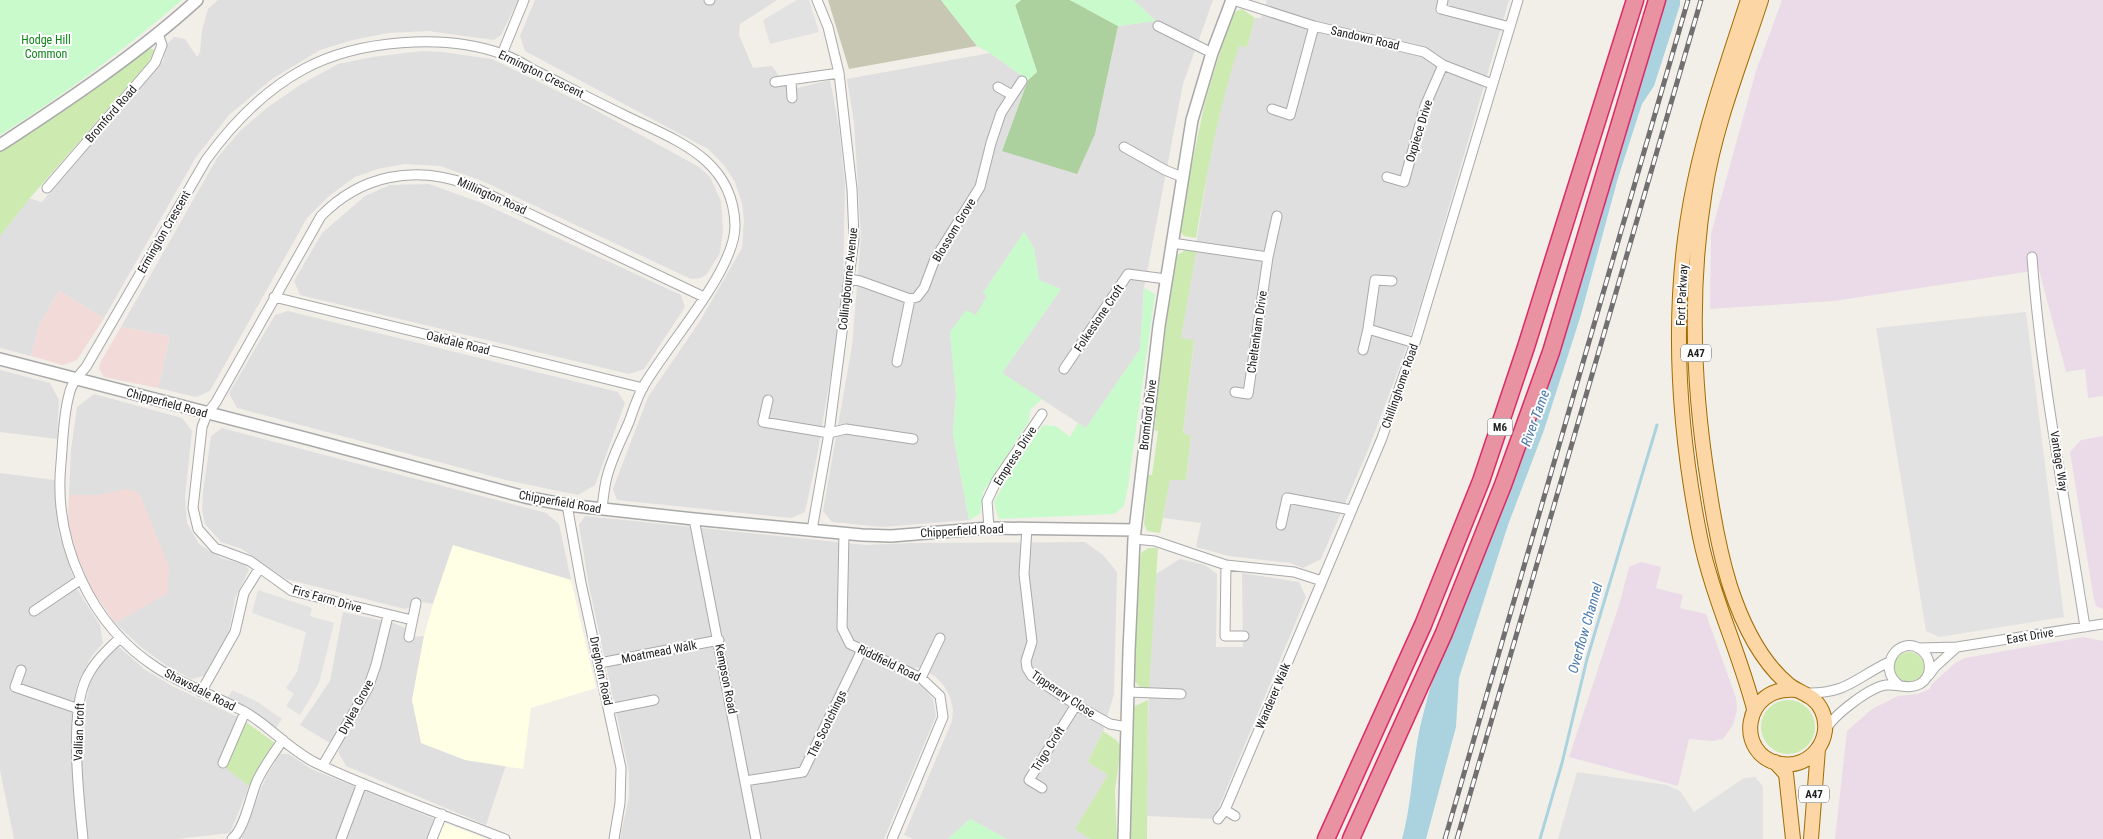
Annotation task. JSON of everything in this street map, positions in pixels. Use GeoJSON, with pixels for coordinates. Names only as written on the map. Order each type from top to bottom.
{"type":"FeatureCollection","features":[{"type":"Feature","properties":{"kind":"highway","name":"M6"},"geometry":{"type":"LineString","coordinates":[[1326,839],[1423,625],[1481,482],[1526,347],[1635,0]]}},
{"type":"Feature","properties":{"kind":"highway","name":"M6"},"geometry":{"type":"LineString","coordinates":[[1351,839],[1444,633],[1507,476],[1551,352],[1657,0]]}},
{"type":"Feature","properties":{"kind":"main road","name":"Fort Parkway"},"geometry":{"type":"LineString","coordinates":[[1748,0],[1706,133],[1694,186],[1681,283],[1679,362],[1684,432],[1700,537],[1713,586],[1746,679],[1754,709],[1750,724],[1752,738],[1762,754],[1775,762],[1786,774],[1793,839]]}},
{"type":"Feature","properties":{"kind":"main road","name":"Fort Parkway"},"geometry":{"type":"LineString","coordinates":[[1762,0],[1717,137],[1705,188],[1696,281],[1695,367],[1703,453],[1716,531],[1730,587],[1756,648],[1769,665],[1820,706],[1825,718],[1825,731]]}},
{"type":"Feature","properties":{"kind":"main road"},"geometry":{"type":"LineString","coordinates":[[1754,709],[1760,701],[1777,691],[1801,692]]}},
{"type":"Feature","properties":{"kind":"main road","name":"A47"},"geometry":{"type":"LineString","coordinates":[[1811,839],[1818,749],[1825,731]]}},
{"type":"Feature","properties":{"kind":"main road"},"geometry":{"type":"LineString","coordinates":[[1775,762],[1782,764],[1798,763],[1806,760],[1818,749]]}},
{"type":"Feature","properties":{"kind":"street"},"geometry":{"type":"LineString","coordinates":[[0,145],[158,34],[197,0]]}},
{"type":"Feature","properties":{"kind":"street"},"geometry":{"type":"LineString","coordinates":[[502,54],[524,0]]}},
{"type":"Feature","properties":{"kind":"street","name":"Collingbourne Avenue"},"geometry":{"type":"LineString","coordinates":[[812,530],[829,433],[854,239],[852,189],[839,73],[828,27],[817,0]]}},
{"type":"Feature","properties":{"kind":"street","name":"Sandown Road"},"geometry":{"type":"LineString","coordinates":[[1232,0],[1314,26],[1424,52],[1443,65],[1492,84]]}},
{"type":"Feature","properties":{"kind":"street","name":"Bromford Drive"},"geometry":{"type":"LineString","coordinates":[[1124,839],[1135,535],[1140,481],[1166,279],[1192,120],[1212,53],[1232,0]]}},
{"type":"Feature","properties":{"kind":"street"},"geometry":{"type":"LineString","coordinates":[[1443,0],[1441,9],[1510,27]]}},
{"type":"Feature","properties":{"kind":"street","name":"Chillinghome Road"},"geometry":{"type":"LineString","coordinates":[[1322,581],[1382,438],[1415,343],[1518,0]]}},
{"type":"Feature","properties":{"kind":"street"},"geometry":{"type":"LineString","coordinates":[[1158,26],[1212,53]]}},
{"type":"Feature","properties":{"kind":"street"},"geometry":{"type":"LineString","coordinates":[[1272,109],[1290,115],[1314,26]]}},
{"type":"Feature","properties":{"kind":"street","name":"Bromford Road"},"geometry":{"type":"LineString","coordinates":[[47,188],[156,63],[162,44],[158,34]]}},
{"type":"Feature","properties":{"kind":"street","name":"Ermington Crescent"},"geometry":{"type":"LineString","coordinates":[[75,380],[86,367],[206,160],[226,133],[271,92],[303,69],[326,59],[351,52],[391,44],[436,41],[464,44],[502,54],[684,146],[715,168],[728,189],[735,225],[730,252],[704,297],[643,388],[606,479],[602,509]]}},
{"type":"Feature","properties":{"kind":"street","name":"Oxpiece Drive"},"geometry":{"type":"LineString","coordinates":[[1387,177],[1404,182],[1425,106],[1443,65]]}},
{"type":"Feature","properties":{"kind":"street"},"geometry":{"type":"LineString","coordinates":[[775,82],[839,73]]}},
{"type":"Feature","properties":{"kind":"street"},"geometry":{"type":"LineString","coordinates":[[791,81],[792,98]]}},
{"type":"Feature","properties":{"kind":"street","name":"Blossom Grove"},"geometry":{"type":"LineString","coordinates":[[910,299],[917,297],[924,288],[935,259],[980,187],[1001,113],[1022,81]]}},
{"type":"Feature","properties":{"kind":"street"},"geometry":{"type":"LineString","coordinates":[[998,87],[1012,95]]}},
{"type":"Feature","properties":{"kind":"street"},"geometry":{"type":"LineString","coordinates":[[1124,147],[1165,170],[1182,177]]}},
{"type":"Feature","properties":{"kind":"street","name":"Millington Road"},"geometry":{"type":"LineString","coordinates":[[207,414],[216,402],[321,216],[333,204],[355,189],[379,180],[414,174],[447,176],[704,297]]}},
{"type":"Feature","properties":{"kind":"street","name":"Cheltenham Drive"},"geometry":{"type":"LineString","coordinates":[[1235,392],[1248,394],[1268,257],[1277,216]]}},
{"type":"Feature","properties":{"kind":"street"},"geometry":{"type":"LineString","coordinates":[[1172,243],[1268,257]]}},
{"type":"Feature","properties":{"kind":"street","name":"Vantage Way"},"geometry":{"type":"LineString","coordinates":[[2032,257],[2045,377],[2085,627]]}},
{"type":"Feature","properties":{"kind":"street","name":"Folkestone Croft"},"geometry":{"type":"LineString","coordinates":[[1064,369],[1128,274],[1166,279]]}},
{"type":"Feature","properties":{"kind":"street"},"geometry":{"type":"LineString","coordinates":[[849,279],[910,299],[897,362]]}},
{"type":"Feature","properties":{"kind":"street"},"geometry":{"type":"LineString","coordinates":[[1363,350],[1375,280],[1392,281]]}},
{"type":"Feature","properties":{"kind":"street","name":"Oakdale Road"},"geometry":{"type":"LineString","coordinates":[[274,297],[643,388]]}},
{"type":"Feature","properties":{"kind":"street"},"geometry":{"type":"LineString","coordinates":[[1368,329],[1415,343]]}},
{"type":"Feature","properties":{"kind":"street","name":"Chipperfield Road"},"geometry":{"type":"LineString","coordinates":[[0,359],[75,380],[452,476],[525,497],[567,505],[844,534],[891,536],[989,528],[1026,528],[1135,535]]}},
{"type":"Feature","properties":{"kind":"street","name":"Shawsdale Road"},"geometry":{"type":"LineString","coordinates":[[75,380],[69,395],[60,470],[63,523],[80,580],[97,609],[120,638],[156,667],[201,692],[245,712],[316,763],[505,839]]}},
{"type":"Feature","properties":{"kind":"street"},"geometry":{"type":"LineString","coordinates":[[768,400],[763,422],[829,433],[846,429],[913,440]]}},
{"type":"Feature","properties":{"kind":"street","name":"Firs Farm Drive"},"geometry":{"type":"LineString","coordinates":[[207,414],[202,427],[193,508],[194,518],[202,535],[215,548],[242,557],[292,591],[388,616],[412,620]]}},
{"type":"Feature","properties":{"kind":"street","name":"Empress Drive"},"geometry":{"type":"LineString","coordinates":[[989,528],[988,501],[997,480],[1042,414]]}},
{"type":"Feature","properties":{"kind":"street"},"geometry":{"type":"LineString","coordinates":[[1281,525],[1287,498],[1351,510]]}},
{"type":"Feature","properties":{"kind":"street","name":"Dreghorn Road"},"geometry":{"type":"LineString","coordinates":[[567,505],[581,582],[600,663],[621,768],[621,794],[614,839]]}},
{"type":"Feature","properties":{"kind":"street","name":"Kempson Road"},"geometry":{"type":"LineString","coordinates":[[694,519],[719,640],[756,839]]}},
{"type":"Feature","properties":{"kind":"street","name":"Tipperary Close"},"geometry":{"type":"LineString","coordinates":[[1026,528],[1024,574],[1032,642],[1026,661],[1027,668],[1032,676],[1076,705],[1110,724],[1127,727]]}},
{"type":"Feature","properties":{"kind":"street","name":"Riddfield Road"},"geometry":{"type":"LineString","coordinates":[[844,534],[842,628],[850,644],[921,678],[940,696],[944,717],[892,839]]}},
{"type":"Feature","properties":{"kind":"street"},"geometry":{"type":"LineString","coordinates":[[1135,535],[1155,540],[1226,565],[1294,572],[1322,581]]}},
{"type":"Feature","properties":{"kind":"street"},"geometry":{"type":"LineString","coordinates":[[1226,565],[1225,636],[1244,636]]}},
{"type":"Feature","properties":{"kind":"street"},"geometry":{"type":"LineString","coordinates":[[201,692],[235,632],[244,593],[259,568]]}},
{"type":"Feature","properties":{"kind":"street"},"geometry":{"type":"LineString","coordinates":[[34,611],[80,580]]}},
{"type":"Feature","properties":{"kind":"street","name":"Wanderer Walk"},"geometry":{"type":"LineString","coordinates":[[1218,820],[1224,810],[1322,581]]}},
{"type":"Feature","properties":{"kind":"street"},"geometry":{"type":"LineString","coordinates":[[409,637],[416,603]]}},
{"type":"Feature","properties":{"kind":"street","name":"Drylea Grove"},"geometry":{"type":"LineString","coordinates":[[323,765],[368,688],[376,665],[388,616]]}},
{"type":"Feature","properties":{"kind":"street","name":"East Drive"},"geometry":{"type":"LineString","coordinates":[[1919,648],[1958,647],[2103,624]]}},
{"type":"Feature","properties":{"kind":"street","name":"Vallian Croft"},"geometry":{"type":"LineString","coordinates":[[83,839],[78,775],[79,709],[83,687],[95,663],[120,638]]}},
{"type":"Feature","properties":{"kind":"street"},"geometry":{"type":"LineString","coordinates":[[921,678],[940,638]]}},
{"type":"Feature","properties":{"kind":"street","name":"Moatmead Walk"},"geometry":{"type":"LineString","coordinates":[[600,663],[719,640]]}},
{"type":"Feature","properties":{"kind":"street"},"geometry":{"type":"LineString","coordinates":[[1899,685],[1889,672],[1889,662],[1893,654],[1903,647],[1919,648],[1925,654],[1929,661],[1930,670],[1926,678]]}},
{"type":"Feature","properties":{"kind":"street"},"geometry":{"type":"LineString","coordinates":[[1825,731],[1838,714],[1884,685],[1914,687],[1958,647]]}},
{"type":"Feature","properties":{"kind":"street","name":"The Scotchings"},"geometry":{"type":"LineString","coordinates":[[745,781],[803,772],[862,650]]}},
{"type":"Feature","properties":{"kind":"street"},"geometry":{"type":"LineString","coordinates":[[1801,692],[1825,694],[1851,685],[1889,662]]}},
{"type":"Feature","properties":{"kind":"street"},"geometry":{"type":"LineString","coordinates":[[22,670],[15,687],[79,709]]}},
{"type":"Feature","properties":{"kind":"street"},"geometry":{"type":"LineString","coordinates":[[1128,692],[1181,694]]}},
{"type":"Feature","properties":{"kind":"street"},"geometry":{"type":"LineString","coordinates":[[609,709],[654,700]]}},
{"type":"Feature","properties":{"kind":"street","name":"Trigo Croft"},"geometry":{"type":"LineString","coordinates":[[1042,788],[1029,780],[1076,705]]}},
{"type":"Feature","properties":{"kind":"street"},"geometry":{"type":"LineString","coordinates":[[223,763],[245,712]]}},
{"type":"Feature","properties":{"kind":"street"},"geometry":{"type":"LineString","coordinates":[[232,839],[240,826],[265,764],[282,740]]}},
{"type":"Feature","properties":{"kind":"street"},"geometry":{"type":"LineString","coordinates":[[341,839],[362,783]]}},
{"type":"Feature","properties":{"kind":"street"},"geometry":{"type":"LineString","coordinates":[[1224,810],[1235,816]]}},
{"type":"Feature","properties":{"kind":"street"},"geometry":{"type":"LineString","coordinates":[[432,839],[442,814]]}},
{"type":"Feature","properties":{"kind":"shaded area"},"geometry":{"type":"Polygon","coordinates":[[[218,0],[518,0],[501,35],[494,40],[428,31],[388,33],[353,40],[320,50],[272,79],[229,115],[196,157],[104,318],[59,291],[40,324],[31,356],[0,348],[0,236],[29,198],[42,202],[163,61],[167,44],[174,37],[185,39],[197,57],[200,52],[202,30],[208,9],[218,0]]]}},
{"type":"Feature","properties":{"kind":"shaded area"},"geometry":{"type":"Polygon","coordinates":[[[535,0],[777,0],[740,24],[739,35],[753,68],[772,66],[789,90],[830,80],[839,127],[845,184],[843,289],[817,456],[805,512],[791,518],[617,500],[613,489],[648,397],[700,321],[742,248],[744,220],[742,203],[735,182],[724,165],[708,149],[525,51],[520,36],[535,0]]]}},
{"type":"Feature","properties":{"kind":"shaded area"},"geometry":{"type":"Polygon","coordinates":[[[797,0],[809,0],[819,32],[770,44],[763,20],[797,0]]]}},
{"type":"Feature","properties":{"kind":"shaded area"},"geometry":{"type":"Polygon","coordinates":[[[828,0],[941,0],[977,46],[849,69],[828,0]]]}},
{"type":"Feature","properties":{"kind":"shaded area"},"geometry":{"type":"Polygon","coordinates":[[[1133,0],[1213,0],[1183,84],[1144,288],[1140,349],[1086,428],[1002,373],[1061,289],[1039,280],[1034,248],[1024,232],[983,293],[988,296],[976,315],[950,332],[956,395],[953,433],[969,520],[882,527],[832,522],[823,511],[852,346],[861,237],[854,122],[847,79],[990,53],[1028,80],[1002,151],[1095,134],[1118,26],[1156,21],[1133,0]]]}},
{"type":"Feature","properties":{"kind":"shaded area"},"geometry":{"type":"Polygon","coordinates":[[[1267,0],[1509,0],[1423,296],[1401,363],[1368,450],[1321,559],[1303,568],[1290,563],[1229,556],[1196,547],[1201,523],[1163,518],[1170,479],[1186,480],[1191,436],[1183,434],[1194,341],[1181,338],[1210,157],[1226,84],[1239,45],[1247,47],[1255,18],[1261,18],[1267,0]]]}},
{"type":"Feature","properties":{"kind":"shaded area"},"geometry":{"type":"Polygon","coordinates":[[[1782,0],[2103,0],[2103,396],[2088,398],[2085,369],[2066,372],[2039,270],[1834,301],[1710,309],[1711,234],[1756,71],[1782,0]]]}},
{"type":"Feature","properties":{"kind":"shaded area"},"geometry":{"type":"Polygon","coordinates":[[[422,51],[492,59],[588,106],[699,167],[710,177],[721,201],[723,231],[720,253],[707,274],[701,278],[691,279],[480,180],[440,166],[404,164],[378,169],[355,177],[329,196],[307,218],[210,391],[196,397],[158,388],[170,336],[121,327],[217,158],[240,131],[268,107],[300,85],[338,64],[373,57],[422,51]]]}},
{"type":"Feature","properties":{"kind":"shaded area"},"geometry":{"type":"Polygon","coordinates":[[[429,184],[482,203],[681,295],[685,307],[644,369],[629,374],[300,295],[294,281],[322,233],[365,196],[390,185],[429,184]]]}},
{"type":"Feature","properties":{"kind":"shaded area"},"geometry":{"type":"Polygon","coordinates":[[[59,291],[104,318],[77,360],[63,365],[31,356],[40,324],[59,291]]]}},
{"type":"Feature","properties":{"kind":"shaded area"},"geometry":{"type":"Polygon","coordinates":[[[288,311],[618,392],[625,403],[595,485],[578,495],[506,480],[237,408],[229,393],[275,315],[288,311]]]}},
{"type":"Feature","properties":{"kind":"shaded area"},"geometry":{"type":"Polygon","coordinates":[[[2026,312],[2064,617],[1939,637],[1926,631],[1876,328],[2026,312]]]}},
{"type":"Feature","properties":{"kind":"shaded area"},"geometry":{"type":"Polygon","coordinates":[[[121,327],[170,336],[158,388],[104,377],[99,369],[100,363],[121,327]]]}},
{"type":"Feature","properties":{"kind":"shaded area"},"geometry":{"type":"Polygon","coordinates":[[[0,370],[50,383],[59,400],[57,439],[0,432],[0,370]]]}},
{"type":"Feature","properties":{"kind":"shaded area"},"geometry":{"type":"Polygon","coordinates":[[[94,394],[182,418],[192,431],[185,497],[187,523],[199,544],[221,558],[245,565],[249,570],[235,598],[229,632],[204,676],[191,679],[167,666],[141,647],[115,623],[168,592],[102,496],[69,495],[71,450],[77,407],[94,394]]]}},
{"type":"Feature","properties":{"kind":"shaded area"},"geometry":{"type":"Polygon","coordinates":[[[222,428],[546,513],[559,524],[571,580],[453,546],[433,604],[412,600],[410,607],[405,609],[286,579],[242,549],[221,542],[205,524],[202,510],[203,492],[211,436],[222,428]]]}},
{"type":"Feature","properties":{"kind":"shaded area"},"geometry":{"type":"Polygon","coordinates":[[[2103,436],[2103,609],[2096,606],[2093,594],[2070,452],[2081,440],[2103,436]]]}},
{"type":"Feature","properties":{"kind":"shaded area"},"geometry":{"type":"Polygon","coordinates":[[[0,473],[55,480],[58,531],[77,589],[100,625],[103,643],[91,657],[78,682],[75,693],[72,738],[84,735],[86,702],[90,682],[107,654],[118,646],[144,669],[172,686],[242,719],[221,763],[249,786],[230,833],[177,839],[14,839],[0,770],[0,473]]]}},
{"type":"Feature","properties":{"kind":"shaded area"},"geometry":{"type":"Polygon","coordinates":[[[126,489],[138,492],[142,500],[169,567],[168,593],[115,623],[90,587],[76,552],[68,521],[69,495],[99,495],[126,489]]]}},
{"type":"Feature","properties":{"kind":"shaded area"},"geometry":{"type":"Polygon","coordinates":[[[585,516],[866,545],[1085,542],[1103,555],[1117,572],[1114,694],[1103,731],[1088,762],[1108,775],[1076,829],[1090,839],[1007,839],[970,819],[948,839],[913,839],[904,835],[952,721],[953,710],[950,697],[944,686],[935,676],[916,667],[907,679],[921,685],[933,699],[936,716],[884,839],[620,839],[629,797],[629,772],[589,586],[579,525],[585,516]]]}},
{"type":"Feature","properties":{"kind":"shaded area"},"geometry":{"type":"Polygon","coordinates":[[[453,545],[571,580],[596,688],[531,708],[523,769],[465,760],[421,743],[412,700],[424,636],[453,545]]]}},
{"type":"Feature","properties":{"kind":"shaded area"},"geometry":{"type":"Polygon","coordinates":[[[1180,559],[1205,565],[1217,574],[1216,647],[1243,647],[1242,573],[1299,582],[1306,597],[1214,819],[1146,816],[1149,683],[1156,574],[1180,559]]]}},
{"type":"Feature","properties":{"kind":"shaded area"},"geometry":{"type":"Polygon","coordinates":[[[1641,562],[1661,567],[1656,588],[1683,595],[1680,608],[1706,614],[1736,698],[1737,710],[1733,725],[1723,739],[1713,741],[1689,739],[1678,786],[1569,757],[1620,602],[1629,567],[1641,562]]]}},
{"type":"Feature","properties":{"kind":"shaded area"},"geometry":{"type":"Polygon","coordinates":[[[258,590],[312,608],[310,616],[334,623],[319,683],[300,715],[286,706],[294,694],[286,688],[297,672],[306,632],[252,613],[258,590]]]}},
{"type":"Feature","properties":{"kind":"shaded area"},"geometry":{"type":"Polygon","coordinates":[[[343,612],[394,623],[405,628],[407,635],[414,637],[424,636],[412,700],[465,760],[506,765],[486,825],[346,766],[338,752],[340,749],[300,725],[330,681],[343,612]]]}},
{"type":"Feature","properties":{"kind":"shaded area"},"geometry":{"type":"Polygon","coordinates":[[[2083,637],[2103,641],[2103,839],[1835,839],[1847,731],[1872,709],[1898,696],[1917,694],[1930,689],[1931,685],[1955,663],[1965,658],[2083,637]]]}},
{"type":"Feature","properties":{"kind":"shaded area"},"geometry":{"type":"Polygon","coordinates":[[[232,690],[256,701],[282,719],[276,728],[228,698],[232,690]]]}},
{"type":"Feature","properties":{"kind":"shaded area"},"geometry":{"type":"Polygon","coordinates":[[[280,754],[289,754],[311,769],[442,822],[436,839],[240,839],[266,777],[280,754]]]}},
{"type":"Feature","properties":{"kind":"shaded area"},"geometry":{"type":"Polygon","coordinates":[[[1577,772],[1667,785],[1680,791],[1694,812],[1744,778],[1755,777],[1763,786],[1763,839],[1558,839],[1577,772]]]}},
{"type":"Feature","properties":{"kind":"shaded area"},"geometry":{"type":"Polygon","coordinates":[[[442,822],[487,839],[436,839],[442,822]]]}},
{"type":"Feature","properties":{"kind":"green space","name":"Hodge Hill Common"},"geometry":{"type":"Polygon","coordinates":[[[0,0],[182,0],[94,71],[0,135],[0,0]]]}},
{"type":"Feature","properties":{"kind":"green space"},"geometry":{"type":"Polygon","coordinates":[[[941,0],[1021,0],[1015,5],[1037,72],[1028,80],[977,46],[941,0]]]}},
{"type":"Feature","properties":{"kind":"green space"},"geometry":{"type":"Polygon","coordinates":[[[1021,0],[1070,0],[1118,26],[1095,134],[1077,174],[1002,151],[1028,80],[1037,72],[1015,5],[1021,0]]]}},
{"type":"Feature","properties":{"kind":"green space"},"geometry":{"type":"Polygon","coordinates":[[[1070,0],[1133,0],[1156,21],[1118,26],[1070,0]]]}},
{"type":"Feature","properties":{"kind":"green space"},"geometry":{"type":"Polygon","coordinates":[[[1242,9],[1255,18],[1247,47],[1239,46],[1225,93],[1209,165],[1196,238],[1184,236],[1180,231],[1179,224],[1205,102],[1226,32],[1228,19],[1232,13],[1242,9]]]}},
{"type":"Feature","properties":{"kind":"green space"},"geometry":{"type":"Polygon","coordinates":[[[146,47],[155,50],[148,63],[30,198],[0,236],[0,151],[146,47]]]}},
{"type":"Feature","properties":{"kind":"green space"},"geometry":{"type":"Polygon","coordinates":[[[1024,232],[1034,248],[1039,280],[1061,289],[1002,373],[1042,399],[1030,410],[1029,421],[983,492],[980,514],[969,520],[953,433],[956,395],[950,332],[966,310],[976,315],[987,296],[983,293],[1024,232]]]}},
{"type":"Feature","properties":{"kind":"green space"},"geometry":{"type":"Polygon","coordinates":[[[1186,250],[1196,251],[1181,338],[1194,340],[1183,433],[1191,436],[1186,480],[1170,480],[1160,533],[1147,531],[1144,524],[1148,475],[1152,475],[1158,431],[1154,430],[1156,418],[1154,418],[1175,256],[1186,250]]]}},
{"type":"Feature","properties":{"kind":"green space"},"geometry":{"type":"Polygon","coordinates":[[[1144,288],[1155,294],[1124,506],[1114,514],[999,519],[994,502],[1013,468],[1043,425],[1056,426],[1070,437],[1078,423],[1086,428],[1140,349],[1144,288]]]}},
{"type":"Feature","properties":{"kind":"green space"},"geometry":{"type":"Polygon","coordinates":[[[1148,548],[1158,548],[1149,689],[1140,687],[1133,679],[1139,567],[1141,553],[1148,548]]]}},
{"type":"Feature","properties":{"kind":"green space"},"geometry":{"type":"Polygon","coordinates":[[[1909,652],[1919,657],[1924,667],[1919,677],[1909,682],[1899,677],[1894,667],[1899,657],[1909,652]]]}},
{"type":"Feature","properties":{"kind":"green space"},"geometry":{"type":"Polygon","coordinates":[[[1148,700],[1147,839],[1130,839],[1132,710],[1135,706],[1148,700]]]}},
{"type":"Feature","properties":{"kind":"green space"},"geometry":{"type":"Polygon","coordinates":[[[1788,700],[1798,702],[1807,708],[1813,717],[1815,727],[1813,737],[1807,746],[1798,752],[1788,754],[1778,752],[1769,746],[1763,737],[1761,727],[1763,717],[1769,708],[1778,702],[1788,700]]]}},
{"type":"Feature","properties":{"kind":"green space"},"geometry":{"type":"Polygon","coordinates":[[[242,719],[275,743],[249,786],[221,764],[242,719]]]}},
{"type":"Feature","properties":{"kind":"green space"},"geometry":{"type":"Polygon","coordinates":[[[1103,731],[1121,746],[1115,791],[1117,839],[1090,839],[1075,829],[1108,775],[1088,762],[1103,731]]]}},
{"type":"Feature","properties":{"kind":"green space"},"geometry":{"type":"Polygon","coordinates":[[[970,819],[1007,839],[948,839],[970,819]]]}},
{"type":"Feature","properties":{"kind":"water","name":"River Tame"},"geometry":{"type":"Polygon","coordinates":[[[1661,0],[1680,0],[1680,5],[1654,86],[1642,104],[1618,178],[1580,318],[1544,430],[1508,525],[1459,678],[1456,727],[1426,839],[1402,839],[1406,824],[1419,734],[1444,642],[1661,0]]]}},
{"type":"Feature","properties":{"kind":"waterway","name":"Overflow Channel"},"geometry":{"type":"LineString","coordinates":[[1540,839],[1562,763],[1587,659],[1657,425]]}},
{"type":"Feature","properties":{"kind":"railway"},"geometry":{"type":"LineString","coordinates":[[1445,839],[1688,0]]}},
{"type":"Feature","properties":{"kind":"railway"},"geometry":{"type":"LineString","coordinates":[[1457,839],[1701,0]]}}]}
